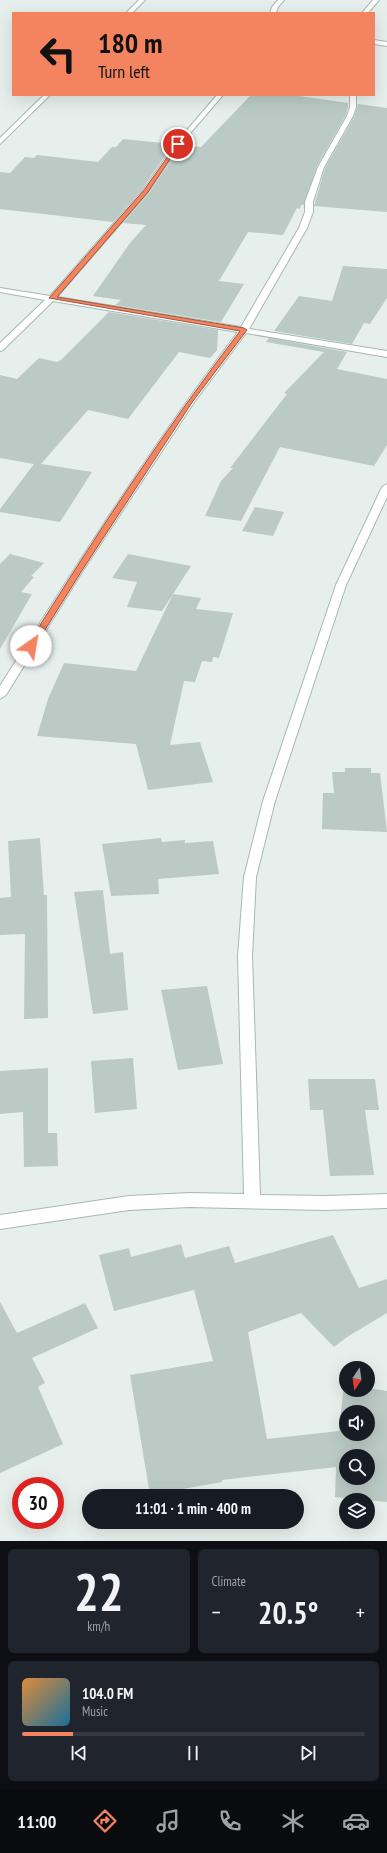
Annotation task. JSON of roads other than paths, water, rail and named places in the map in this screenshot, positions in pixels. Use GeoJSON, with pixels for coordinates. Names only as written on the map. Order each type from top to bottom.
{"type":"FeatureCollection","features":[{"type":"Feature","properties":{"kind":"street"},"geometry":{"type":"LineString","coordinates":[[130,12],[142,0]]}},
{"type":"Feature","properties":{"kind":"street"},"geometry":{"type":"LineString","coordinates":[[273,12],[275,7],[281,0]]}},
{"type":"Feature","properties":{"kind":"street"},"geometry":{"type":"LineString","coordinates":[[366,12],[376,0]]}},
{"type":"Feature","properties":{"kind":"street"},"geometry":{"type":"LineString","coordinates":[[375,42],[387,44]]}},
{"type":"Feature","properties":{"kind":"street"},"geometry":{"type":"LineString","coordinates":[[0,142],[46,96]]}},
{"type":"Feature","properties":{"kind":"street"},"geometry":{"type":"LineString","coordinates":[[0,348],[52,298],[146,191],[178,144],[219,96]]}},
{"type":"Feature","properties":{"kind":"street"},"geometry":{"type":"LineString","coordinates":[[0,695],[77,572],[191,400],[244,330],[302,228],[309,212],[309,202],[320,167],[350,116],[353,96]]}},
{"type":"Feature","properties":{"kind":"street"},"geometry":{"type":"LineString","coordinates":[[0,290],[387,354]]}},
{"type":"Feature","properties":{"kind":"street"},"geometry":{"type":"LineString","coordinates":[[252,1202],[245,956],[250,877],[269,801],[341,585],[387,487]]}},
{"type":"Feature","properties":{"kind":"street"},"geometry":{"type":"LineString","coordinates":[[0,1222],[129,1203],[189,1200],[252,1202],[387,1201]]}}]}
